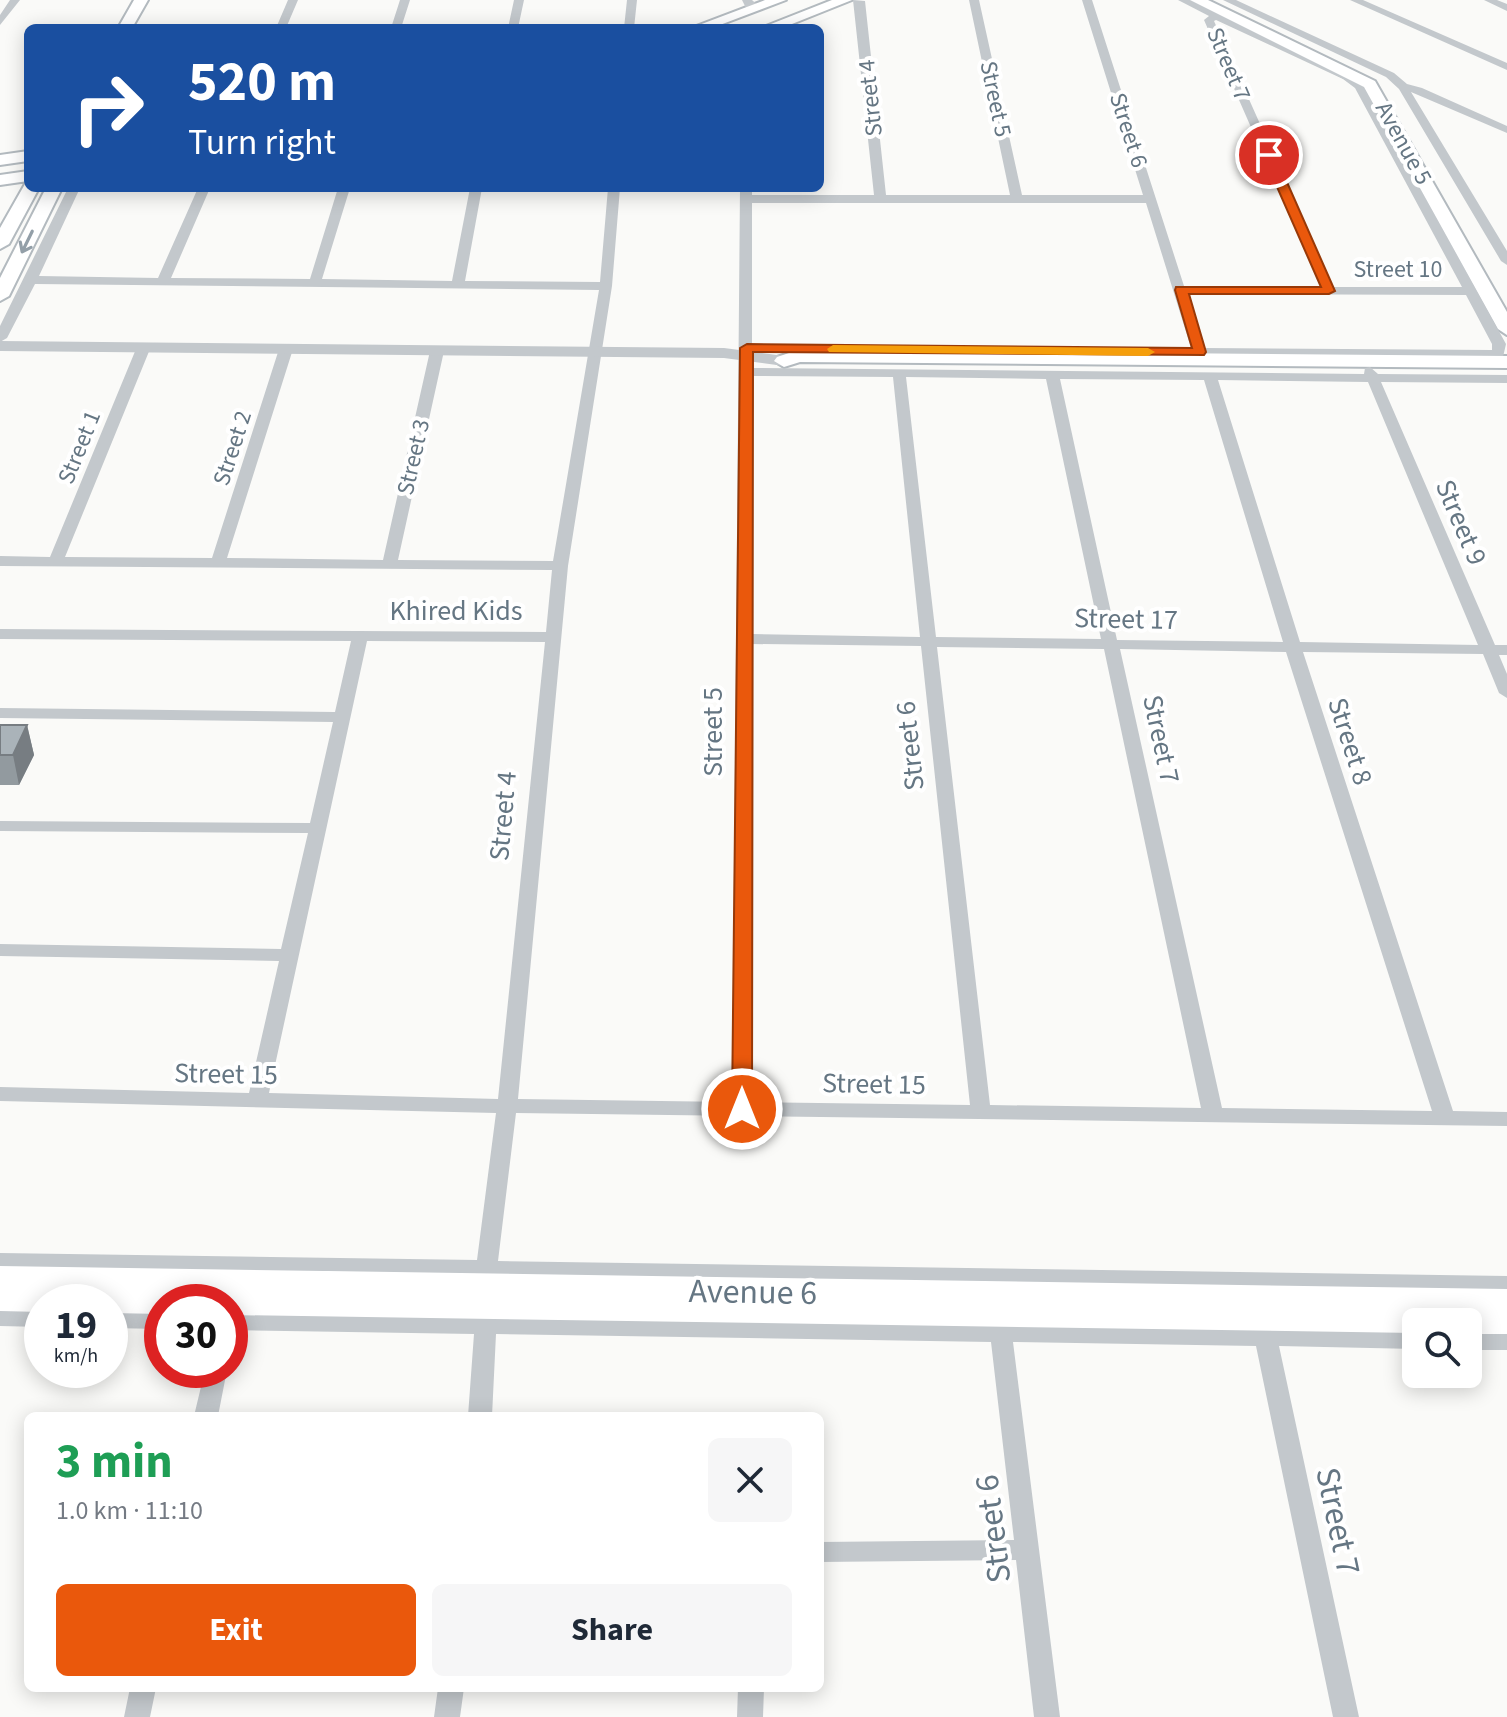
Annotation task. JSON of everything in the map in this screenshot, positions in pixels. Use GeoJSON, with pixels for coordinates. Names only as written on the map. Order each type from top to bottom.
{"type":"FeatureCollection","features":[{"type":"Feature","properties":{"kind":"main road"},"geometry":{"type":"LineString","coordinates":[[127,24],[141,0]]}},
{"type":"Feature","properties":{"kind":"main road"},"geometry":{"type":"LineString","coordinates":[[145,24],[159,0]]}},
{"type":"Feature","properties":{"kind":"main road"},"geometry":{"type":"LineString","coordinates":[[707,24],[752,4],[779,0]]}},
{"type":"Feature","properties":{"kind":"main road"},"geometry":{"type":"LineString","coordinates":[[779,24],[845,0]]}},
{"type":"Feature","properties":{"kind":"main road","name":"Avenue 5"},"geometry":{"type":"LineString","coordinates":[[1197,0],[1370,84],[1505,345]]}},
{"type":"Feature","properties":{"kind":"main road","name":"Avenue 5"},"geometry":{"type":"LineString","coordinates":[[1215,8],[1367,71],[1390,86],[1499,280]]}},
{"type":"Feature","properties":{"kind":"main road"},"geometry":{"type":"LineString","coordinates":[[0,160],[24,157]]}},
{"type":"Feature","properties":{"kind":"main road"},"geometry":{"type":"LineString","coordinates":[[0,180],[24,177]]}},
{"type":"Feature","properties":{"kind":"main road"},"geometry":{"type":"LineString","coordinates":[[0,244],[29,192]]}},
{"type":"Feature","properties":{"kind":"main road"},"geometry":{"type":"LineString","coordinates":[[0,296],[61,192]]}},
{"type":"Feature","properties":{"kind":"main road"},"geometry":{"type":"LineString","coordinates":[[784,361],[798,356],[1169,355],[1484,359],[1505,345]]}},
{"type":"Feature","properties":{"kind":"main road"},"geometry":{"type":"LineString","coordinates":[[784,361],[801,366],[1372,375],[1507,373]]}},
{"type":"Feature","properties":{"kind":"main road","name":"Avenue 6"},"geometry":{"type":"LineString","coordinates":[[0,1278],[486,1298],[1507,1322]]}},
{"type":"Feature","properties":{"kind":"main road","name":"Avenue 6"},"geometry":{"type":"LineString","coordinates":[[248,1303],[486,1298],[1507,1301]]}},
{"type":"Feature","properties":{"kind":"main road"},"geometry":{"type":"LineString","coordinates":[[0,1299],[144,1302]]}},
{"type":"Feature","properties":{"kind":"street"},"geometry":{"type":"LineString","coordinates":[[0,22],[15,0]]}},
{"type":"Feature","properties":{"kind":"street"},"geometry":{"type":"LineString","coordinates":[[283,24],[293,0]]}},
{"type":"Feature","properties":{"kind":"street"},"geometry":{"type":"LineString","coordinates":[[397,24],[405,0]]}},
{"type":"Feature","properties":{"kind":"street"},"geometry":{"type":"LineString","coordinates":[[514,24],[519,0]]}},
{"type":"Feature","properties":{"kind":"street"},"geometry":{"type":"LineString","coordinates":[[629,24],[632,0]]}},
{"type":"Feature","properties":{"kind":"street","name":"Street 4"},"geometry":{"type":"LineString","coordinates":[[858,0],[880,199]]}},
{"type":"Feature","properties":{"kind":"street","name":"Street 5"},"geometry":{"type":"LineString","coordinates":[[974,0],[1017,199]]}},
{"type":"Feature","properties":{"kind":"street","name":"Street 6"},"geometry":{"type":"LineString","coordinates":[[1087,0],[1199,352]]}},
{"type":"Feature","properties":{"kind":"street"},"geometry":{"type":"LineString","coordinates":[[1183,0],[1215,8],[1359,86],[1471,291],[1505,345]]}},
{"type":"Feature","properties":{"kind":"street"},"geometry":{"type":"LineString","coordinates":[[1228,0],[1390,75],[1403,87],[1497,232],[1507,261]]}},
{"type":"Feature","properties":{"kind":"street"},"geometry":{"type":"LineString","coordinates":[[1355,0],[1507,67]]}},
{"type":"Feature","properties":{"kind":"street"},"geometry":{"type":"LineString","coordinates":[[1489,0],[1507,8]]}},
{"type":"Feature","properties":{"kind":"street","name":"Street 7"},"geometry":{"type":"LineString","coordinates":[[1215,8],[1209,20],[1329,291]]}},
{"type":"Feature","properties":{"kind":"street"},"geometry":{"type":"LineString","coordinates":[[1403,87],[1418,90],[1507,130]]}},
{"type":"Feature","properties":{"kind":"street"},"geometry":{"type":"LineString","coordinates":[[0,338],[31,280],[62,192]]}},
{"type":"Feature","properties":{"kind":"street"},"geometry":{"type":"LineString","coordinates":[[163,281],[202,192]]}},
{"type":"Feature","properties":{"kind":"street"},"geometry":{"type":"LineString","coordinates":[[315,282],[343,192]]}},
{"type":"Feature","properties":{"kind":"street"},"geometry":{"type":"LineString","coordinates":[[458,284],[475,192]]}},
{"type":"Feature","properties":{"kind":"street"},"geometry":{"type":"LineString","coordinates":[[593,352],[606,286],[614,192]]}},
{"type":"Feature","properties":{"kind":"street"},"geometry":{"type":"LineString","coordinates":[[746,359],[746,193],[880,199],[1152,199]]}},
{"type":"Feature","properties":{"kind":"street"},"geometry":{"type":"LineString","coordinates":[[31,280],[606,286]]}},
{"type":"Feature","properties":{"kind":"street","name":"Street 10"},"geometry":{"type":"LineString","coordinates":[[1181,290],[1471,291]]}},
{"type":"Feature","properties":{"kind":"street"},"geometry":{"type":"LineString","coordinates":[[0,346],[724,353],[746,359],[899,374],[1372,375],[1507,379]]}},
{"type":"Feature","properties":{"kind":"street","name":"Street 1"},"geometry":{"type":"LineString","coordinates":[[56,561],[143,349]]}},
{"type":"Feature","properties":{"kind":"street","name":"Street 2"},"geometry":{"type":"LineString","coordinates":[[219,561],[286,349]]}},
{"type":"Feature","properties":{"kind":"street","name":"Street 3"},"geometry":{"type":"LineString","coordinates":[[390,563],[437,351]]}},
{"type":"Feature","properties":{"kind":"street","name":"Street 4"},"geometry":{"type":"LineString","coordinates":[[480,1412],[486,1298],[551,637],[593,352]]}},
{"type":"Feature","properties":{"kind":"street"},"geometry":{"type":"LineString","coordinates":[[746,359],[1169,355],[1199,352],[1484,359]]}},
{"type":"Feature","properties":{"kind":"street"},"geometry":{"type":"LineString","coordinates":[[746,359],[784,361]]}},
{"type":"Feature","properties":{"kind":"street","name":"Street 5"},"geometry":{"type":"LineString","coordinates":[[742,1109],[746,359]]}},
{"type":"Feature","properties":{"kind":"street","name":"Street 6"},"geometry":{"type":"LineString","coordinates":[[899,374],[981,1112]]}},
{"type":"Feature","properties":{"kind":"street","name":"Street 7"},"geometry":{"type":"LineString","coordinates":[[1052,375],[1213,1116]]}},
{"type":"Feature","properties":{"kind":"street","name":"Street 9"},"geometry":{"type":"LineString","coordinates":[[1372,375],[1507,693]]}},
{"type":"Feature","properties":{"kind":"street","name":"Street 8"},"geometry":{"type":"LineString","coordinates":[[1210,377],[1445,1119]]}},
{"type":"Feature","properties":{"kind":"street"},"geometry":{"type":"LineString","coordinates":[[0,561],[560,566]]}},
{"type":"Feature","properties":{"kind":"street","name":"Khired Kids"},"geometry":{"type":"LineString","coordinates":[[0,634],[551,637]]}},
{"type":"Feature","properties":{"kind":"street"},"geometry":{"type":"LineString","coordinates":[[257,1102],[360,636]]}},
{"type":"Feature","properties":{"kind":"street","name":"Street 17"},"geometry":{"type":"LineString","coordinates":[[744,639],[1507,650]]}},
{"type":"Feature","properties":{"kind":"street"},"geometry":{"type":"LineString","coordinates":[[0,713],[342,717]]}},
{"type":"Feature","properties":{"kind":"street"},"geometry":{"type":"LineString","coordinates":[[0,826],[318,828]]}},
{"type":"Feature","properties":{"kind":"street"},"geometry":{"type":"LineString","coordinates":[[0,950],[289,955]]}},
{"type":"Feature","properties":{"kind":"street","name":"Street 15"},"geometry":{"type":"LineString","coordinates":[[0,1094],[257,1102],[1507,1119]]}},
{"type":"Feature","properties":{"kind":"street"},"geometry":{"type":"LineString","coordinates":[[0,1261],[1001,1333],[1402,1340]]}},
{"type":"Feature","properties":{"kind":"street"},"geometry":{"type":"LineString","coordinates":[[248,1320],[486,1298],[1507,1284]]}},
{"type":"Feature","properties":{"kind":"street"},"geometry":{"type":"LineString","coordinates":[[0,1318],[24,1319]]}},
{"type":"Feature","properties":{"kind":"street","name":"Street 6"},"geometry":{"type":"LineString","coordinates":[[1001,1333],[1047,1717]]}},
{"type":"Feature","properties":{"kind":"street","name":"Street 7"},"geometry":{"type":"LineString","coordinates":[[1266,1340],[1346,1717]]}},
{"type":"Feature","properties":{"kind":"street"},"geometry":{"type":"LineString","coordinates":[[1482,1341],[1507,1341]]}},
{"type":"Feature","properties":{"kind":"street"},"geometry":{"type":"LineString","coordinates":[[207,1412],[212,1388]]}},
{"type":"Feature","properties":{"kind":"street"},"geometry":{"type":"LineString","coordinates":[[824,1552],[1029,1550]]}},
{"type":"Feature","properties":{"kind":"street"},"geometry":{"type":"LineString","coordinates":[[137,1717],[142,1692]]}},
{"type":"Feature","properties":{"kind":"street"},"geometry":{"type":"LineString","coordinates":[[447,1717],[450,1692]]}},
{"type":"Feature","properties":{"kind":"street"},"geometry":{"type":"LineString","coordinates":[[750,1717],[751,1692]]}},
{"type":"Feature","properties":{"kind":"building"},"geometry":{"type":"Polygon","coordinates":[[[0,725],[27,725],[13,755],[0,755],[0,725]]]}},
{"type":"Feature","properties":{"kind":"slow traffic"},"geometry":{"type":"LineString","coordinates":[[833,349],[1148,352]]}},
{"type":"Feature","properties":{"kind":"route"},"geometry":{"type":"LineString","coordinates":[[742,1109],[747,348],[1199,352],[1181,290],[1329,291],[1269,155]]}}]}
